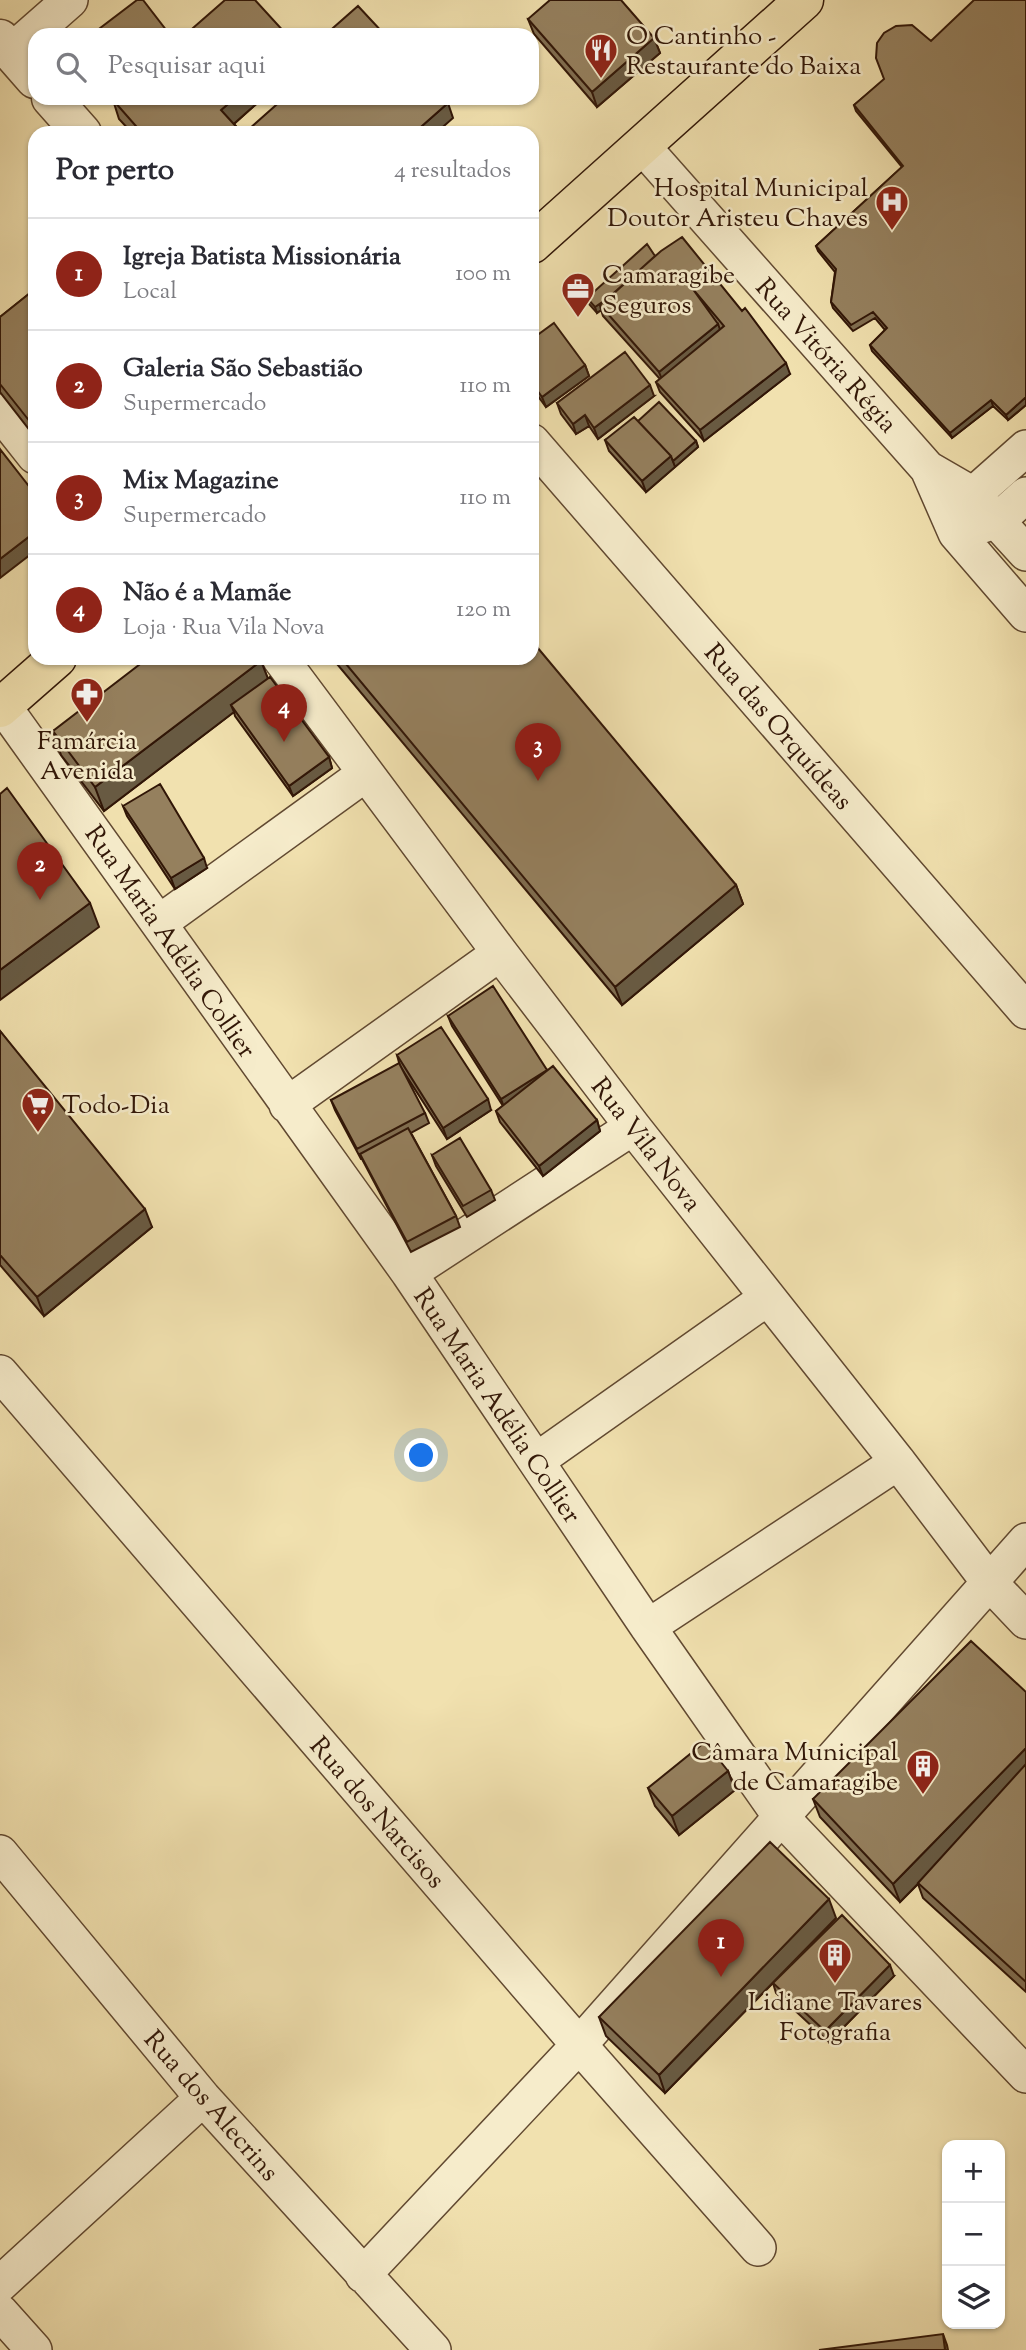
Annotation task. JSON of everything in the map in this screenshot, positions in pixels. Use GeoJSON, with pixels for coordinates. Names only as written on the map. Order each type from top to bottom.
{"type":"FeatureCollection","features":[{"type":"Feature","properties":{"kind":"main road"},"geometry":{"type":"LineString","coordinates":[[539,238],[804,0]]}},
{"type":"Feature","properties":{"kind":"main road"},"geometry":{"type":"LineString","coordinates":[[2,707],[49,665]]}},
{"type":"Feature","properties":{"kind":"street"},"geometry":{"type":"LineString","coordinates":[[43,28],[70,0]]}},
{"type":"Feature","properties":{"kind":"street"},"geometry":{"type":"LineString","coordinates":[[15,57],[28,44]]}},
{"type":"Feature","properties":{"kind":"street"},"geometry":{"type":"LineString","coordinates":[[57,105],[76,126]]}},
{"type":"Feature","properties":{"kind":"street","name":"Rua Vitória Régia"},"geometry":{"type":"LineString","coordinates":[[643,147],[928,469],[956,533],[1026,614]]}},
{"type":"Feature","properties":{"kind":"street"},"geometry":{"type":"LineString","coordinates":[[0,412],[28,447]]}},
{"type":"Feature","properties":{"kind":"street"},"geometry":{"type":"LineString","coordinates":[[956,533],[973,495],[1026,448]]}},
{"type":"Feature","properties":{"kind":"street","name":"Rua das Orquídeas"},"geometry":{"type":"LineString","coordinates":[[539,450],[1026,1011]]}},
{"type":"Feature","properties":{"kind":"street","name":"Rua Vitória Régia"},"geometry":{"type":"LineString","coordinates":[[928,469],[973,495],[1026,553]]}},
{"type":"Feature","properties":{"kind":"street"},"geometry":{"type":"LineString","coordinates":[[956,533],[998,520],[1026,495]]}},
{"type":"Feature","properties":{"kind":"street","name":"Rua Vila Nova"},"geometry":{"type":"LineString","coordinates":[[285,665],[633,1127],[898,1462],[989,1582],[1026,1621]]}},
{"type":"Feature","properties":{"kind":"street","name":"Rua Maria Adélia Collier"},"geometry":{"type":"LineString","coordinates":[[2,707],[409,1273],[648,1627],[781,1817],[1026,2075]]}},
{"type":"Feature","properties":{"kind":"street"},"geometry":{"type":"LineString","coordinates":[[159,923],[366,774]]}},
{"type":"Feature","properties":{"kind":"street"},"geometry":{"type":"LineString","coordinates":[[287,1105],[500,953]]}},
{"type":"Feature","properties":{"kind":"street"},"geometry":{"type":"LineString","coordinates":[[409,1273],[633,1127]]}},
{"type":"Feature","properties":{"kind":"street"},"geometry":{"type":"LineString","coordinates":[[536,1461],[767,1298]]}},
{"type":"Feature","properties":{"kind":"street","name":"Rua dos Narcisos"},"geometry":{"type":"LineString","coordinates":[[5,1389],[758,2248]]}},
{"type":"Feature","properties":{"kind":"street"},"geometry":{"type":"LineString","coordinates":[[648,1627],[898,1462]]}},
{"type":"Feature","properties":{"kind":"street"},"geometry":{"type":"LineString","coordinates":[[363,2275],[579,2045],[1026,1541]]}},
{"type":"Feature","properties":{"kind":"street","name":"Rua dos Alecrins"},"geometry":{"type":"LineString","coordinates":[[0,1853],[203,2098],[433,2350]]}},
{"type":"Feature","properties":{"kind":"street"},"geometry":{"type":"LineString","coordinates":[[0,2284],[203,2098]]}},
{"type":"Feature","properties":{"kind":"street"},"geometry":{"type":"LineString","coordinates":[[0,2312],[34,2350]]}},
{"type":"Feature","properties":{"kind":"building"},"geometry":{"type":"Polygon","coordinates":[[[137,0],[143,0],[165,28],[100,28],[137,0]]]}},
{"type":"Feature","properties":{"kind":"building"},"geometry":{"type":"Polygon","coordinates":[[[225,0],[255,0],[281,28],[193,28],[225,0]]]}},
{"type":"Feature","properties":{"kind":"building","name":"O Cantinho - Restaurante do Baixa"},"geometry":{"type":"Polygon","coordinates":[[[550,0],[621,0],[654,38],[592,92],[539,32],[539,28],[528,19],[550,0]]]}},
{"type":"Feature","properties":{"kind":"building","name":"Hospital Municipal Doutor Aristeu Chaves"},"geometry":{"type":"Polygon","coordinates":[[[974,0],[1026,0],[1026,397],[1006,415],[991,400],[950,433],[870,345],[887,328],[873,312],[851,325],[831,302],[836,269],[816,246],[903,166],[854,105],[884,79],[876,58],[877,43],[884,33],[896,26],[912,25],[931,41],[974,0]]]}},
{"type":"Feature","properties":{"kind":"building"},"geometry":{"type":"Polygon","coordinates":[[[358,6],[378,28],[333,28],[358,6]]]}},
{"type":"Feature","properties":{"kind":"building"},"geometry":{"type":"Polygon","coordinates":[[[117,105],[227,105],[221,110],[236,126],[136,126],[117,105]]]}},
{"type":"Feature","properties":{"kind":"building"},"geometry":{"type":"Polygon","coordinates":[[[276,105],[446,105],[422,126],[252,126],[276,105]]]}},
{"type":"Feature","properties":{"kind":"building"},"geometry":{"type":"Polygon","coordinates":[[[682,237],[742,311],[745,308],[786,363],[700,430],[656,382],[724,326],[692,288],[718,324],[659,372],[600,305],[661,251],[682,237]]]}},
{"type":"Feature","properties":{"kind":"building"},"geometry":{"type":"Polygon","coordinates":[[[647,244],[655,256],[595,307],[587,298],[647,244]]]}},
{"type":"Feature","properties":{"kind":"building"},"geometry":{"type":"Polygon","coordinates":[[[28,295],[28,419],[0,384],[0,317],[28,295]]]}},
{"type":"Feature","properties":{"kind":"building"},"geometry":{"type":"Polygon","coordinates":[[[554,323],[585,365],[542,397],[539,393],[539,334],[554,323]]]}},
{"type":"Feature","properties":{"kind":"building"},"geometry":{"type":"Polygon","coordinates":[[[625,352],[650,385],[594,428],[585,415],[573,424],[557,403],[625,352]]]}},
{"type":"Feature","properties":{"kind":"building"},"geometry":{"type":"Polygon","coordinates":[[[659,402],[696,441],[673,461],[638,421],[659,402]]]}},
{"type":"Feature","properties":{"kind":"building"},"geometry":{"type":"Polygon","coordinates":[[[634,417],[671,456],[642,481],[605,440],[634,417]]]}},
{"type":"Feature","properties":{"kind":"building"},"geometry":{"type":"Polygon","coordinates":[[[0,449],[28,485],[28,537],[0,559],[0,449]]]}},
{"type":"Feature","properties":{"kind":"building"},"geometry":{"type":"Polygon","coordinates":[[[539,649],[736,885],[615,987],[347,665],[539,665],[539,649]]]}},
{"type":"Feature","properties":{"kind":"building"},"geometry":{"type":"Polygon","coordinates":[[[139,665],[256,665],[95,787],[53,731],[139,665]]]}},
{"type":"Feature","properties":{"kind":"building"},"geometry":{"type":"Polygon","coordinates":[[[270,677],[329,757],[289,786],[231,705],[270,677]]]}},
{"type":"Feature","properties":{"kind":"building"},"geometry":{"type":"Polygon","coordinates":[[[160,784],[204,858],[171,878],[123,806],[160,784]]]}},
{"type":"Feature","properties":{"kind":"building"},"geometry":{"type":"Polygon","coordinates":[[[7,788],[90,903],[0,970],[0,794],[7,788]]]}},
{"type":"Feature","properties":{"kind":"building"},"geometry":{"type":"Polygon","coordinates":[[[493,986],[547,1070],[501,1099],[448,1016],[493,986]]]}},
{"type":"Feature","properties":{"kind":"building"},"geometry":{"type":"Polygon","coordinates":[[[441,1027],[488,1099],[443,1128],[397,1055],[441,1027]]]}},
{"type":"Feature","properties":{"kind":"building","name":"Todo-Dia"},"geometry":{"type":"Polygon","coordinates":[[[0,1031],[145,1209],[37,1297],[0,1255],[0,1031]]]}},
{"type":"Feature","properties":{"kind":"building"},"geometry":{"type":"Polygon","coordinates":[[[399,1063],[425,1113],[357,1149],[331,1100],[399,1063]]]}},
{"type":"Feature","properties":{"kind":"building"},"geometry":{"type":"Polygon","coordinates":[[[553,1066],[597,1120],[539,1166],[496,1111],[553,1066]]]}},
{"type":"Feature","properties":{"kind":"building"},"geometry":{"type":"Polygon","coordinates":[[[408,1128],[456,1216],[407,1242],[360,1154],[408,1128]]]}},
{"type":"Feature","properties":{"kind":"building"},"geometry":{"type":"Polygon","coordinates":[[[460,1138],[491,1190],[463,1206],[432,1155],[460,1138]]]}},
{"type":"Feature","properties":{"kind":"building","name":"Câmara Municipal de Camaragibe"},"geometry":{"type":"Polygon","coordinates":[[[971,1641],[1026,1692],[1026,1748],[893,1884],[813,1799],[971,1641]]]}},
{"type":"Feature","properties":{"kind":"building"},"geometry":{"type":"Polygon","coordinates":[[[705,1742],[728,1771],[672,1816],[648,1788],[705,1742]]]}},
{"type":"Feature","properties":{"kind":"building"},"geometry":{"type":"Polygon","coordinates":[[[1026,1764],[1026,1982],[918,1883],[1026,1764]]]}},
{"type":"Feature","properties":{"kind":"building"},"geometry":{"type":"Polygon","coordinates":[[[770,1842],[829,1899],[659,2075],[599,2017],[770,1842]]]}},
{"type":"Feature","properties":{"kind":"building","name":"Lidiane Tavares Fotografia"},"geometry":{"type":"Polygon","coordinates":[[[842,1915],[890,1965],[825,2031],[773,1983],[842,1915]]]}},
{"type":"Feature","properties":{"kind":"building"},"geometry":{"type":"Polygon","coordinates":[[[943,2334],[945,2350],[819,2350],[943,2334]]]}},
{"type":"Feature","properties":{"kind":"place","name":"O Cantinho - Restaurante do Baixa"},"geometry":{"type":"Point","coordinates":[601,80]}},
{"type":"Feature","properties":{"kind":"place","name":"Hospital Municipal Doutor Aristeu Chaves"},"geometry":{"type":"Point","coordinates":[892,232]}},
{"type":"Feature","properties":{"kind":"place","name":"Camaragibe Seguros"},"geometry":{"type":"Point","coordinates":[578,319]}},
{"type":"Feature","properties":{"kind":"place","name":"Famárcia Avenida"},"geometry":{"type":"Point","coordinates":[87,724]}},
{"type":"Feature","properties":{"kind":"place","name":"Não é a Mamãe"},"geometry":{"type":"Point","coordinates":[284,742]}},
{"type":"Feature","properties":{"kind":"place","name":"Mix Magazine"},"geometry":{"type":"Point","coordinates":[538,781]}},
{"type":"Feature","properties":{"kind":"place","name":"Galeria São Sebastião"},"geometry":{"type":"Point","coordinates":[40,900]}},
{"type":"Feature","properties":{"kind":"place","name":"Todo-Dia"},"geometry":{"type":"Point","coordinates":[38,1134]}},
{"type":"Feature","properties":{"kind":"place","name":"Câmara Municipal de Camaragibe"},"geometry":{"type":"Point","coordinates":[923,1796]}},
{"type":"Feature","properties":{"kind":"place","name":"Igreja Batista Missionária"},"geometry":{"type":"Point","coordinates":[721,1977]}},
{"type":"Feature","properties":{"kind":"place","name":"Lidiane Tavares Fotografia"},"geometry":{"type":"Point","coordinates":[835,1985]}}]}
